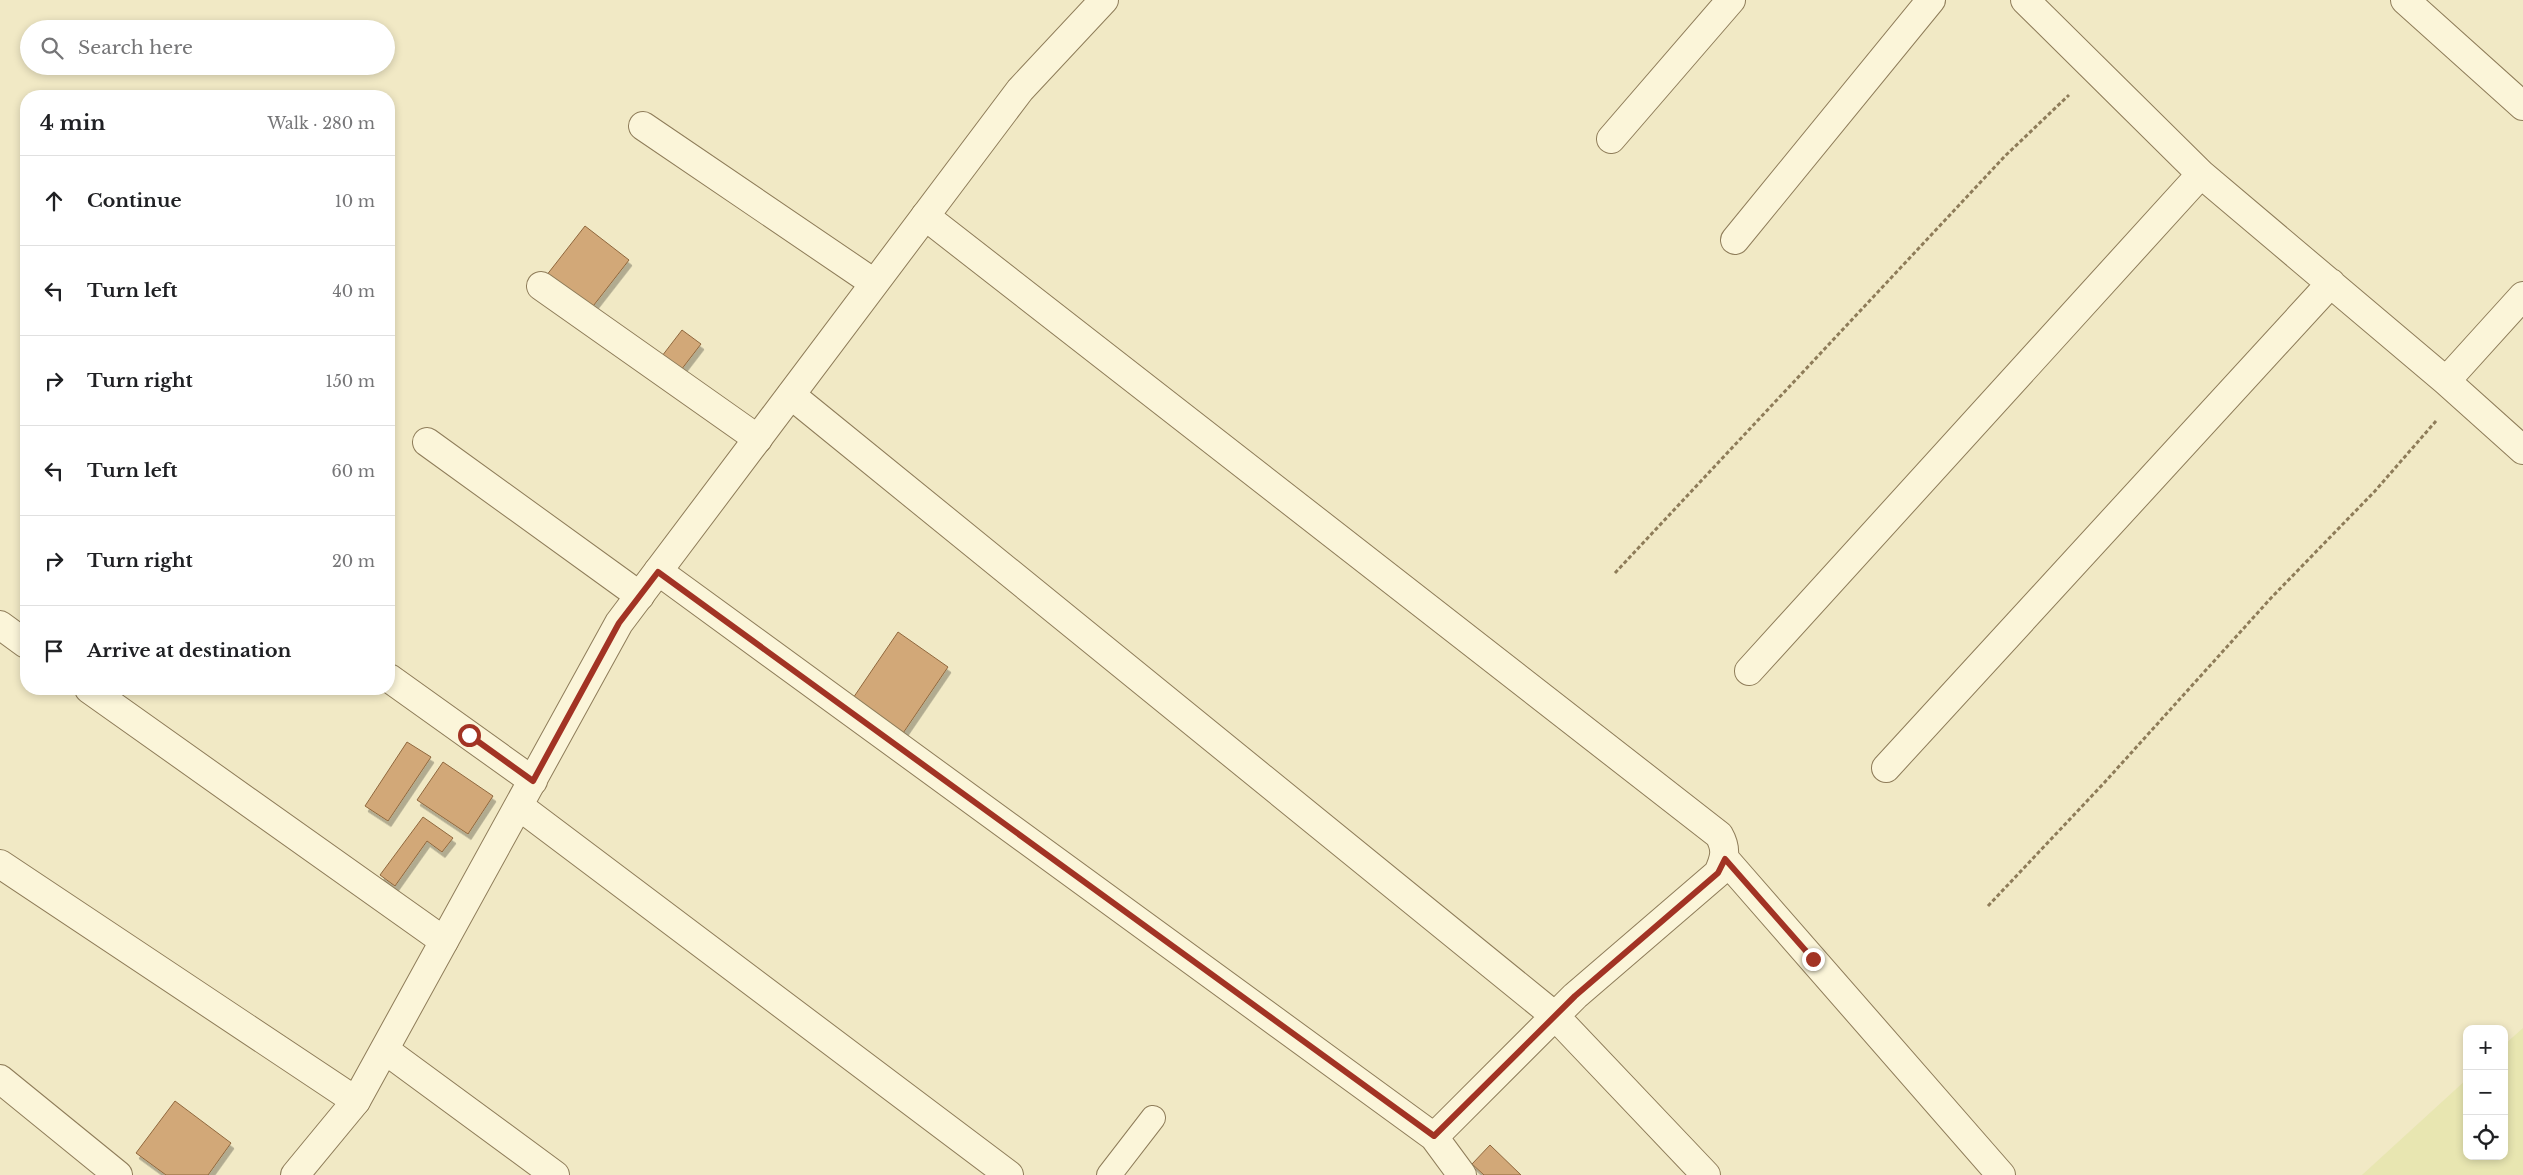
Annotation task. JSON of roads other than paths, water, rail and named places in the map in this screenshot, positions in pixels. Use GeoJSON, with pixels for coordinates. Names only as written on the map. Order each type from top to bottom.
{"type":"FeatureCollection","features":[{"type":"Feature","properties":{"kind":"street"},"geometry":{"type":"LineString","coordinates":[[295,1175],[356,1100],[619,623],[1020,90],[1104,0]]}},
{"type":"Feature","properties":{"kind":"street"},"geometry":{"type":"LineString","coordinates":[[1611,139],[1731,0]]}},
{"type":"Feature","properties":{"kind":"street"},"geometry":{"type":"LineString","coordinates":[[1735,240],[1931,0]]}},
{"type":"Feature","properties":{"kind":"street"},"geometry":{"type":"LineString","coordinates":[[2025,0],[2201,174],[2453,387],[2523,450]]}},
{"type":"Feature","properties":{"kind":"street"},"geometry":{"type":"LineString","coordinates":[[2404,0],[2523,106]]}},
{"type":"Feature","properties":{"kind":"street"},"geometry":{"type":"LineString","coordinates":[[643,126],[874,283]]}},
{"type":"Feature","properties":{"kind":"street"},"geometry":{"type":"LineString","coordinates":[[1749,671],[2201,174]]}},
{"type":"Feature","properties":{"kind":"street"},"geometry":{"type":"LineString","coordinates":[[925,216],[1719,835],[1725,846],[1725,859],[1718,873],[1575,996],[1434,1136]]}},
{"type":"Feature","properties":{"kind":"street"},"geometry":{"type":"LineString","coordinates":[[1886,768],[2332,284]]}},
{"type":"Feature","properties":{"kind":"street"},"geometry":{"type":"LineString","coordinates":[[541,286],[758,439]]}},
{"type":"Feature","properties":{"kind":"street"},"geometry":{"type":"LineString","coordinates":[[2453,387],[2523,296]]}},
{"type":"Feature","properties":{"kind":"street"},"geometry":{"type":"LineString","coordinates":[[791,395],[1554,1016],[1706,1175]]}},
{"type":"Feature","properties":{"kind":"street"},"geometry":{"type":"LineString","coordinates":[[427,442],[640,596]]}},
{"type":"Feature","properties":{"kind":"street"},"geometry":{"type":"LineString","coordinates":[[658,572],[1434,1136],[1462,1175]]}},
{"type":"Feature","properties":{"kind":"street"},"geometry":{"type":"LineString","coordinates":[[0,625],[20,640]]}},
{"type":"Feature","properties":{"kind":"street"},"geometry":{"type":"LineString","coordinates":[[395,682],[533,781]]}},
{"type":"Feature","properties":{"kind":"street"},"geometry":{"type":"LineString","coordinates":[[97,695],[444,941]]}},
{"type":"Feature","properties":{"kind":"street"},"geometry":{"type":"LineString","coordinates":[[519,806],[1009,1175]]}},
{"type":"Feature","properties":{"kind":"street"},"geometry":{"type":"LineString","coordinates":[[1725,859],[2001,1175]]}},
{"type":"Feature","properties":{"kind":"street"},"geometry":{"type":"LineString","coordinates":[[0,864],[356,1100]]}},
{"type":"Feature","properties":{"kind":"street"},"geometry":{"type":"LineString","coordinates":[[385,1050],[555,1175]]}},
{"type":"Feature","properties":{"kind":"street"},"geometry":{"type":"LineString","coordinates":[[0,1079],[118,1175]]}},
{"type":"Feature","properties":{"kind":"lane"},"geometry":{"type":"LineString","coordinates":[[1109,1175],[1153,1118]]}}]}
